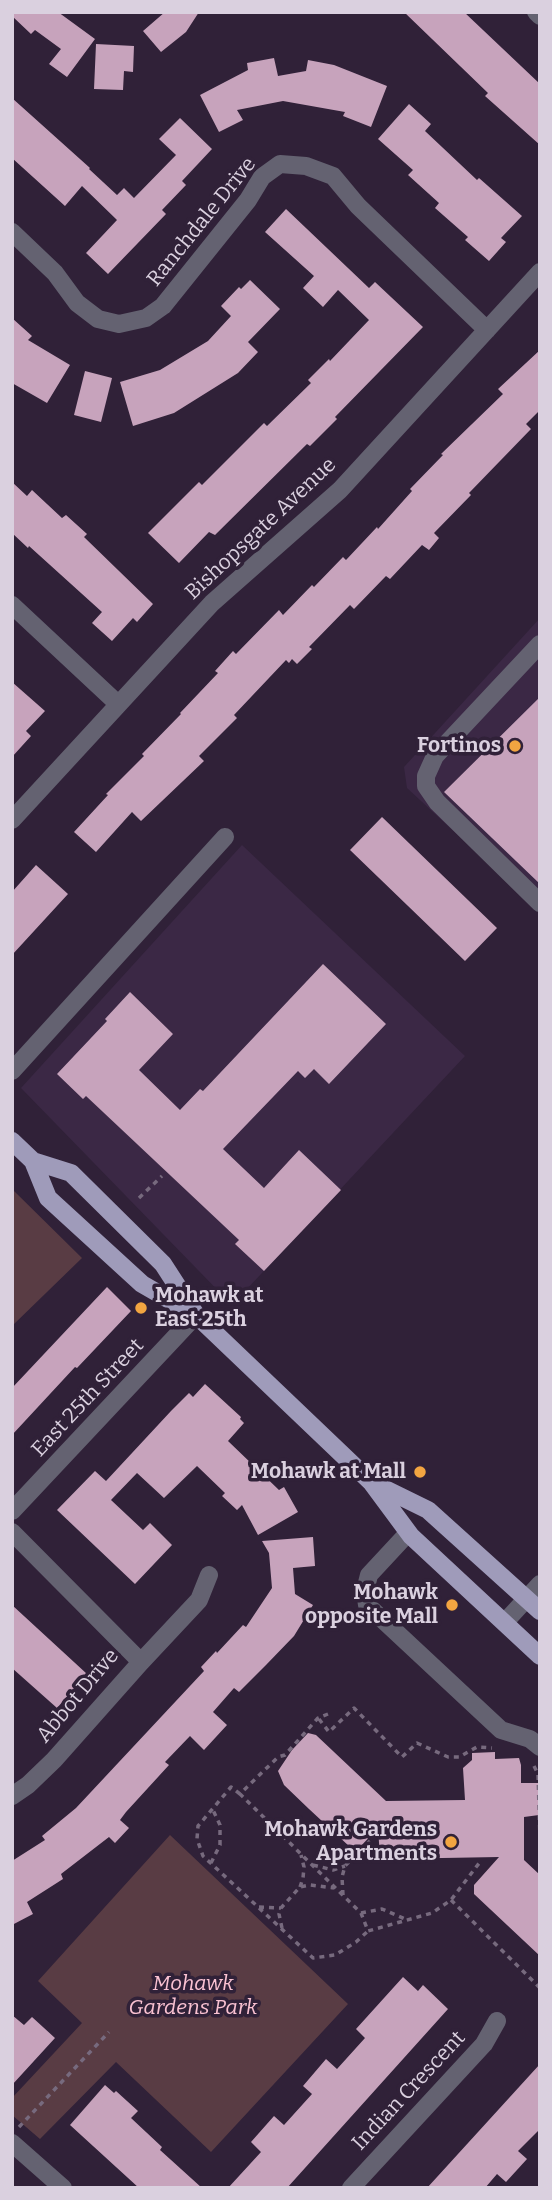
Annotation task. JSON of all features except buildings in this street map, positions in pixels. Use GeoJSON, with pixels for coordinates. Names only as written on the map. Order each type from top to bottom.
{"type":"FeatureCollection","features":[{"type":"Feature","properties":{"kind":"main road"},"geometry":{"type":"LineString","coordinates":[[12,1141],[33,1161],[48,1198],[142,1284],[196,1315]]}},
{"type":"Feature","properties":{"kind":"main road"},"geometry":{"type":"LineString","coordinates":[[33,1161],[71,1173],[163,1264],[196,1315],[371,1482],[408,1533],[540,1656]]}},
{"type":"Feature","properties":{"kind":"main road"},"geometry":{"type":"LineString","coordinates":[[371,1482],[428,1510],[540,1611]]}},
{"type":"Feature","properties":{"kind":"street","name":"Ranchdale Drive"},"geometry":{"type":"LineString","coordinates":[[12,232],[55,273],[77,303],[98,319],[119,324],[146,318],[163,306],[248,200],[262,177],[280,164],[306,166],[333,176],[358,206],[487,330]]}},
{"type":"Feature","properties":{"kind":"street","name":"Bishopsgate Avenue"},"geometry":{"type":"LineString","coordinates":[[12,820],[212,603],[340,490],[540,272]]}},
{"type":"Feature","properties":{"kind":"street"},"geometry":{"type":"LineString","coordinates":[[12,605],[118,704]]}},
{"type":"Feature","properties":{"kind":"street"},"geometry":{"type":"LineString","coordinates":[[540,644],[435,756],[426,776],[426,786],[437,802],[540,903]]}},
{"type":"Feature","properties":{"kind":"street"},"geometry":{"type":"LineString","coordinates":[[12,1071],[225,837]]}},
{"type":"Feature","properties":{"kind":"street","name":"East 25th Street"},"geometry":{"type":"LineString","coordinates":[[12,1511],[196,1315]]}},
{"type":"Feature","properties":{"kind":"street","name":"Abbot Drive"},"geometry":{"type":"LineString","coordinates":[[12,1532],[141,1662],[54,1760],[29,1785],[12,1796]]}},
{"type":"Feature","properties":{"kind":"street"},"geometry":{"type":"LineString","coordinates":[[408,1533],[369,1575],[365,1591],[367,1605],[502,1730],[530,1739],[536,1753]]}},
{"type":"Feature","properties":{"kind":"street"},"geometry":{"type":"LineString","coordinates":[[141,1662],[199,1600],[209,1575]]}},
{"type":"Feature","properties":{"kind":"street"},"geometry":{"type":"LineString","coordinates":[[505,1622],[540,1584]]}},
{"type":"Feature","properties":{"kind":"street","name":"Indian Crescent"},"geometry":{"type":"LineString","coordinates":[[351,2188],[484,2044],[497,2021]]}},
{"type":"Feature","properties":{"kind":"street"},"geometry":{"type":"LineString","coordinates":[[12,2143],[63,2188]]}},
{"type":"Feature","properties":{"kind":"path"},"geometry":{"type":"LineString","coordinates":[[139,1198],[162,1176]]}},
{"type":"Feature","properties":{"kind":"path"},"geometry":{"type":"LineString","coordinates":[[318,1718],[329,1732],[354,1708],[402,1756],[418,1743],[448,1758],[459,1757],[477,1747],[500,1748]]}},
{"type":"Feature","properties":{"kind":"path"},"geometry":{"type":"LineString","coordinates":[[240,1794],[278,1757],[285,1755],[318,1718],[328,1713]]}},
{"type":"Feature","properties":{"kind":"path"},"geometry":{"type":"LineString","coordinates":[[536,1753],[540,1840]]}},
{"type":"Feature","properties":{"kind":"path"},"geometry":{"type":"LineString","coordinates":[[368,1931],[361,1913],[231,1787],[198,1826],[197,1839],[203,1856],[313,1958],[335,1955],[368,1931],[432,1913],[451,1900],[480,1862]]}},
{"type":"Feature","properties":{"kind":"path"},"geometry":{"type":"LineString","coordinates":[[211,1863],[220,1845],[220,1825],[212,1808]]}},
{"type":"Feature","properties":{"kind":"path"},"geometry":{"type":"LineString","coordinates":[[312,1864],[333,1870],[345,1866],[370,1841]]}},
{"type":"Feature","properties":{"kind":"path"},"geometry":{"type":"LineString","coordinates":[[282,1930],[279,1914],[281,1908],[300,1887],[303,1878],[301,1854]]}},
{"type":"Feature","properties":{"kind":"path"},"geometry":{"type":"LineString","coordinates":[[342,1895],[345,1866]]}},
{"type":"Feature","properties":{"kind":"path"},"geometry":{"type":"LineString","coordinates":[[300,1887],[310,1885],[337,1889]]}},
{"type":"Feature","properties":{"kind":"path"},"geometry":{"type":"LineString","coordinates":[[451,1900],[540,1988]]}},
{"type":"Feature","properties":{"kind":"path"},"geometry":{"type":"LineString","coordinates":[[258,1907],[281,1908]]}},
{"type":"Feature","properties":{"kind":"path"},"geometry":{"type":"LineString","coordinates":[[361,1913],[382,1909],[407,1919]]}},
{"type":"Feature","properties":{"kind":"path"},"geometry":{"type":"LineString","coordinates":[[12,2135],[109,2032]]}},
{"type":"Feature","properties":{"kind":"shaded area"},"geometry":{"type":"Polygon","coordinates":[[[540,618],[540,911],[407,788],[404,767],[540,618]]]}},
{"type":"Feature","properties":{"kind":"shaded area"},"geometry":{"type":"Polygon","coordinates":[[[242,845],[465,1056],[232,1305],[21,1088],[242,845]]]}},
{"type":"Feature","properties":{"kind":"green space"},"geometry":{"type":"Polygon","coordinates":[[[12,1189],[82,1258],[12,1326],[12,1189]]]}},
{"type":"Feature","properties":{"kind":"green space","name":"Mohawk Gardens Park"},"geometry":{"type":"Polygon","coordinates":[[[170,1835],[348,2004],[211,2152],[116,2062],[40,2139],[12,2115],[12,2098],[82,2023],[38,1981],[170,1835]]]}},
{"type":"Feature","properties":{"kind":"place","name":"Fortinos"},"geometry":{"type":"Point","coordinates":[515,746]}},
{"type":"Feature","properties":{"kind":"place","name":"Mohawk at East 25th"},"geometry":{"type":"Point","coordinates":[141,1308]}},
{"type":"Feature","properties":{"kind":"place","name":"Mohawk at Mall"},"geometry":{"type":"Point","coordinates":[420,1472]}},
{"type":"Feature","properties":{"kind":"place","name":"Mohawk opposite Mall"},"geometry":{"type":"Point","coordinates":[452,1605]}},
{"type":"Feature","properties":{"kind":"place","name":"Mohawk Gardens Apartments"},"geometry":{"type":"Point","coordinates":[451,1842]}}]}
